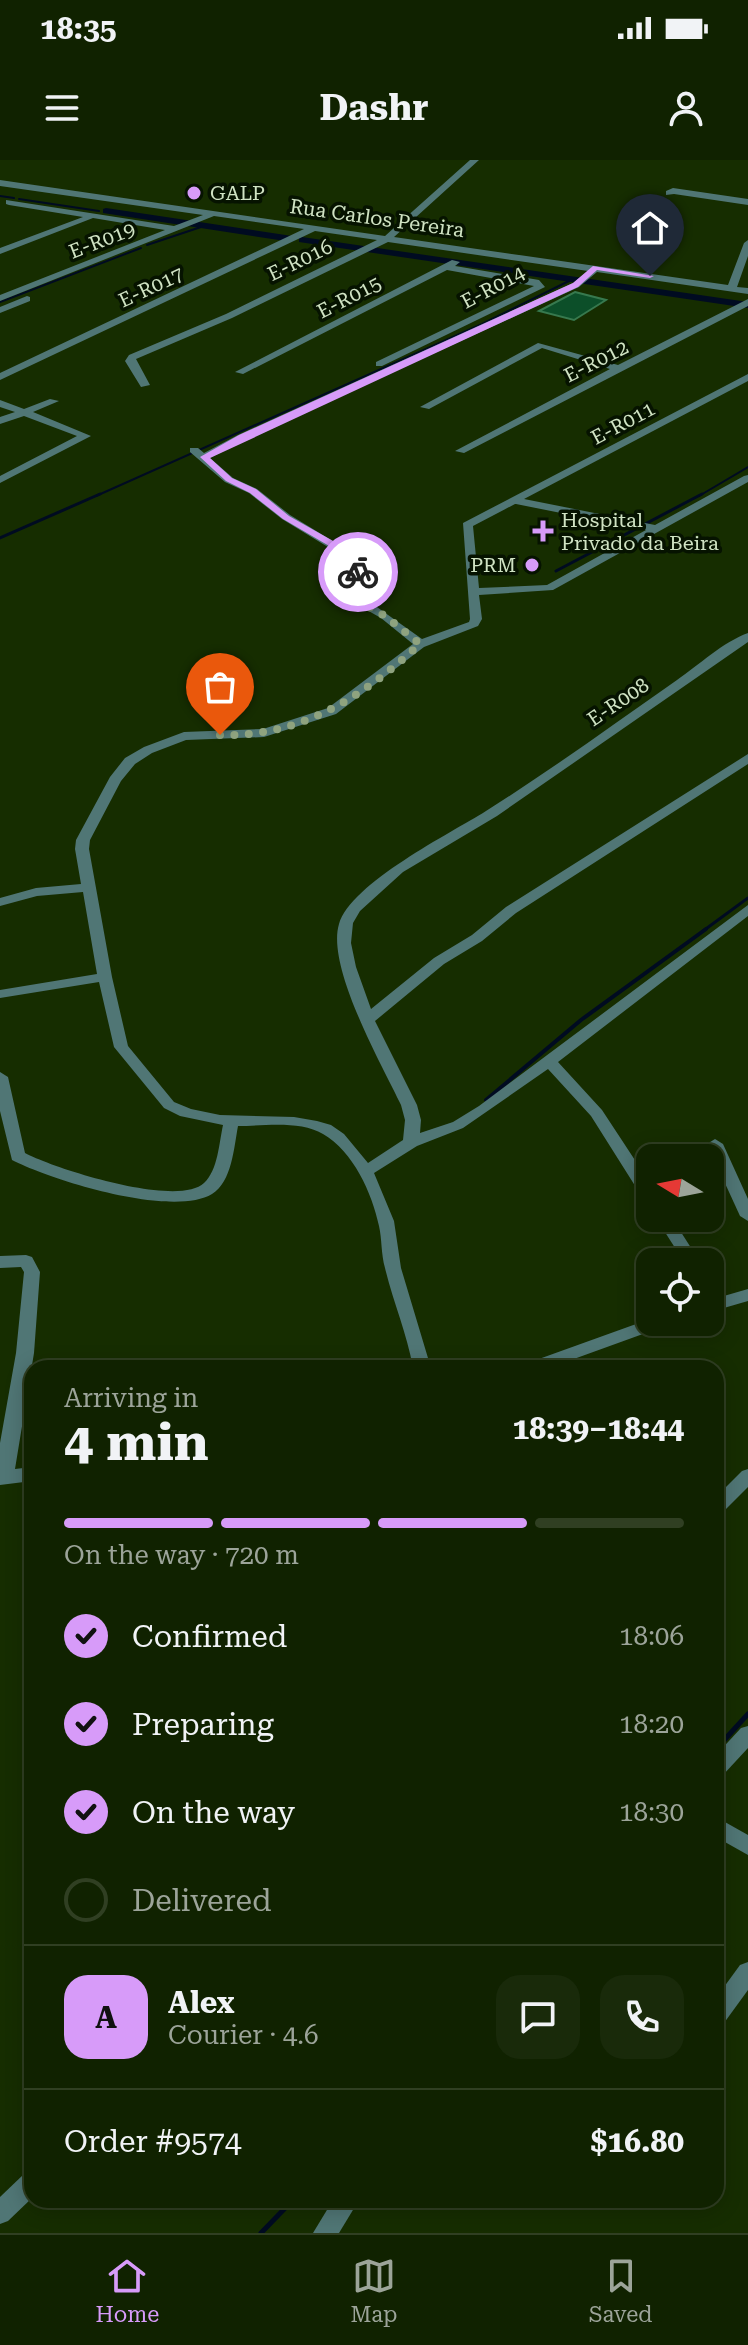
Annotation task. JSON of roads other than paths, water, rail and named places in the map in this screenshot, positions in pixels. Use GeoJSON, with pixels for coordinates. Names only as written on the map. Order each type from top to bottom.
{"type":"FeatureCollection","features":[{"type":"Feature","properties":{"kind":"street","name":"E-R016"},"geometry":{"type":"LineString","coordinates":[[145,385],[130,361],[132,357],[229,316],[388,238],[475,160]]}},
{"type":"Feature","properties":{"kind":"street","name":"Rua Carlos Pereira"},"geometry":{"type":"LineString","coordinates":[[0,183],[748,291]]}},
{"type":"Feature","properties":{"kind":"street"},"geometry":{"type":"LineString","coordinates":[[11,201],[39,188]]}},
{"type":"Feature","properties":{"kind":"street"},"geometry":{"type":"LineString","coordinates":[[669,193],[673,191],[748,202]]}},
{"type":"Feature","properties":{"kind":"street"},"geometry":{"type":"LineString","coordinates":[[11,201],[177,230]]}},
{"type":"Feature","properties":{"kind":"street","name":"E-R019"},"geometry":{"type":"LineString","coordinates":[[0,298],[216,213]]}},
{"type":"Feature","properties":{"kind":"street"},"geometry":{"type":"LineString","coordinates":[[0,251],[91,216]]}},
{"type":"Feature","properties":{"kind":"street","name":"E-R017"},"geometry":{"type":"LineString","coordinates":[[0,377],[284,245],[316,227]]}},
{"type":"Feature","properties":{"kind":"street"},"geometry":{"type":"LineString","coordinates":[[732,288],[748,243]]}},
{"type":"Feature","properties":{"kind":"street"},"geometry":{"type":"LineString","coordinates":[[0,310],[148,249],[139,245]]}},
{"type":"Feature","properties":{"kind":"street","name":"E-R015"},"geometry":{"type":"LineString","coordinates":[[240,372],[446,267],[473,250]]}},
{"type":"Feature","properties":{"kind":"street","name":"E-R014"},"geometry":{"type":"LineString","coordinates":[[379,364],[540,287],[536,282],[446,267]]}},
{"type":"Feature","properties":{"kind":"street"},"geometry":{"type":"LineString","coordinates":[[420,644],[369,607],[358,572],[345,553],[286,517],[253,491],[229,480],[199,454],[576,285],[596,268]]}},
{"type":"Feature","properties":{"kind":"street","name":"E-R012"},"geometry":{"type":"LineString","coordinates":[[460,451],[748,302]]}},
{"type":"Feature","properties":{"kind":"street"},"geometry":{"type":"LineString","coordinates":[[425,407],[541,345],[619,369]]}},
{"type":"Feature","properties":{"kind":"street","name":"E-R011"},"geometry":{"type":"LineString","coordinates":[[473,592],[467,525],[748,377]]}},
{"type":"Feature","properties":{"kind":"street"},"geometry":{"type":"LineString","coordinates":[[0,421],[54,401]]}},
{"type":"Feature","properties":{"kind":"street"},"geometry":{"type":"LineString","coordinates":[[0,403],[86,436],[0,480]]}},
{"type":"Feature","properties":{"kind":"street"},"geometry":{"type":"LineString","coordinates":[[421,1360],[418,1337],[394,1273],[387,1222],[366,1171],[339,1138],[316,1124],[272,1119],[231,1121],[179,1111],[163,1099],[121,1047],[105,977],[83,840],[115,780],[130,761],[162,743],[184,736],[264,733],[332,711],[420,644],[474,624],[473,592],[549,588],[748,478]]}},
{"type":"Feature","properties":{"kind":"street"},"geometry":{"type":"LineString","coordinates":[[516,501],[658,529]]}},
{"type":"Feature","properties":{"kind":"street","name":"E-R008"},"geometry":{"type":"LineString","coordinates":[[411,1142],[413,1120],[409,1105],[367,1020],[344,943],[346,923],[354,909],[398,869],[511,800],[748,637]]}},
{"type":"Feature","properties":{"kind":"street"},"geometry":{"type":"LineString","coordinates":[[367,1020],[439,961],[477,938],[511,910],[748,758]]}},
{"type":"Feature","properties":{"kind":"street"},"geometry":{"type":"LineString","coordinates":[[0,902],[36,892],[89,887]]}},
{"type":"Feature","properties":{"kind":"street"},"geometry":{"type":"LineString","coordinates":[[366,1171],[411,1142],[458,1125],[549,1061],[748,909]]}},
{"type":"Feature","properties":{"kind":"street"},"geometry":{"type":"LineString","coordinates":[[0,994],[105,977]]}},
{"type":"Feature","properties":{"kind":"street"},"geometry":{"type":"LineString","coordinates":[[549,1061],[597,1113],[636,1174]]}},
{"type":"Feature","properties":{"kind":"street"},"geometry":{"type":"LineString","coordinates":[[0,1077],[18,1156],[64,1178],[174,1198],[196,1197],[209,1189],[218,1175],[231,1121]]}},
{"type":"Feature","properties":{"kind":"street"},"geometry":{"type":"LineString","coordinates":[[724,1164],[748,1216]]}},
{"type":"Feature","properties":{"kind":"street"},"geometry":{"type":"LineString","coordinates":[[0,1262],[26,1261],[32,1272],[27,1292],[25,1354],[11,1419],[3,1478],[24,1475]]}},
{"type":"Feature","properties":{"kind":"street"},"geometry":{"type":"LineString","coordinates":[[724,1298],[748,1295]]}},
{"type":"Feature","properties":{"kind":"street"},"geometry":{"type":"LineString","coordinates":[[553,1360],[636,1330]]}},
{"type":"Feature","properties":{"kind":"street"},"geometry":{"type":"LineString","coordinates":[[724,1500],[748,1476]]}},
{"type":"Feature","properties":{"kind":"street"},"geometry":{"type":"LineString","coordinates":[[724,1760],[748,1734]]}},
{"type":"Feature","properties":{"kind":"street"},"geometry":{"type":"LineString","coordinates":[[724,1831],[748,1846]]}},
{"type":"Feature","properties":{"kind":"street"},"geometry":{"type":"LineString","coordinates":[[724,2005],[748,1972]]}},
{"type":"Feature","properties":{"kind":"street"},"geometry":{"type":"LineString","coordinates":[[0,2213],[24,2190]]}},
{"type":"Feature","properties":{"kind":"street"},"geometry":{"type":"LineString","coordinates":[[325,2233],[342,2208]]}},
{"type":"Feature","properties":{"kind":"waterway"},"geometry":{"type":"LineString","coordinates":[[0,196],[14,198]]}},
{"type":"Feature","properties":{"kind":"waterway"},"geometry":{"type":"LineString","coordinates":[[19,199],[99,211]]}},
{"type":"Feature","properties":{"kind":"waterway"},"geometry":{"type":"LineString","coordinates":[[106,211],[188,224]]}},
{"type":"Feature","properties":{"kind":"waterway"},"geometry":{"type":"LineString","coordinates":[[194,225],[292,239]]}},
{"type":"Feature","properties":{"kind":"waterway"},"geometry":{"type":"LineString","coordinates":[[147,245],[201,227]]}},
{"type":"Feature","properties":{"kind":"waterway"},"geometry":{"type":"LineString","coordinates":[[302,240],[748,305]]}},
{"type":"Feature","properties":{"kind":"waterway"},"geometry":{"type":"LineString","coordinates":[[0,302],[141,248]]}},
{"type":"Feature","properties":{"kind":"waterway"},"geometry":{"type":"LineString","coordinates":[[96,496],[482,324],[571,280]]}},
{"type":"Feature","properties":{"kind":"waterway"},"geometry":{"type":"LineString","coordinates":[[699,496],[748,467]]}},
{"type":"Feature","properties":{"kind":"waterway"},"geometry":{"type":"LineString","coordinates":[[0,538],[100,494]]}},
{"type":"Feature","properties":{"kind":"waterway"},"geometry":{"type":"LineString","coordinates":[[556,571],[702,494]]}},
{"type":"Feature","properties":{"kind":"waterway"},"geometry":{"type":"LineString","coordinates":[[703,931],[748,898]]}},
{"type":"Feature","properties":{"kind":"waterway"},"geometry":{"type":"LineString","coordinates":[[486,1100],[581,1020],[706,929]]}},
{"type":"Feature","properties":{"kind":"waterway"},"geometry":{"type":"LineString","coordinates":[[724,1740],[748,1714]]}},
{"type":"Feature","properties":{"kind":"waterway"},"geometry":{"type":"LineString","coordinates":[[261,2233],[285,2208]]}},
{"type":"Feature","properties":{"kind":"place","name":"GALP"},"geometry":{"type":"Point","coordinates":[194,193]}},
{"type":"Feature","properties":{"kind":"place","name":"Hospital Privado da Beira"},"geometry":{"type":"Point","coordinates":[543,531]}},
{"type":"Feature","properties":{"kind":"place","name":"PRM"},"geometry":{"type":"Point","coordinates":[532,565]}}]}
